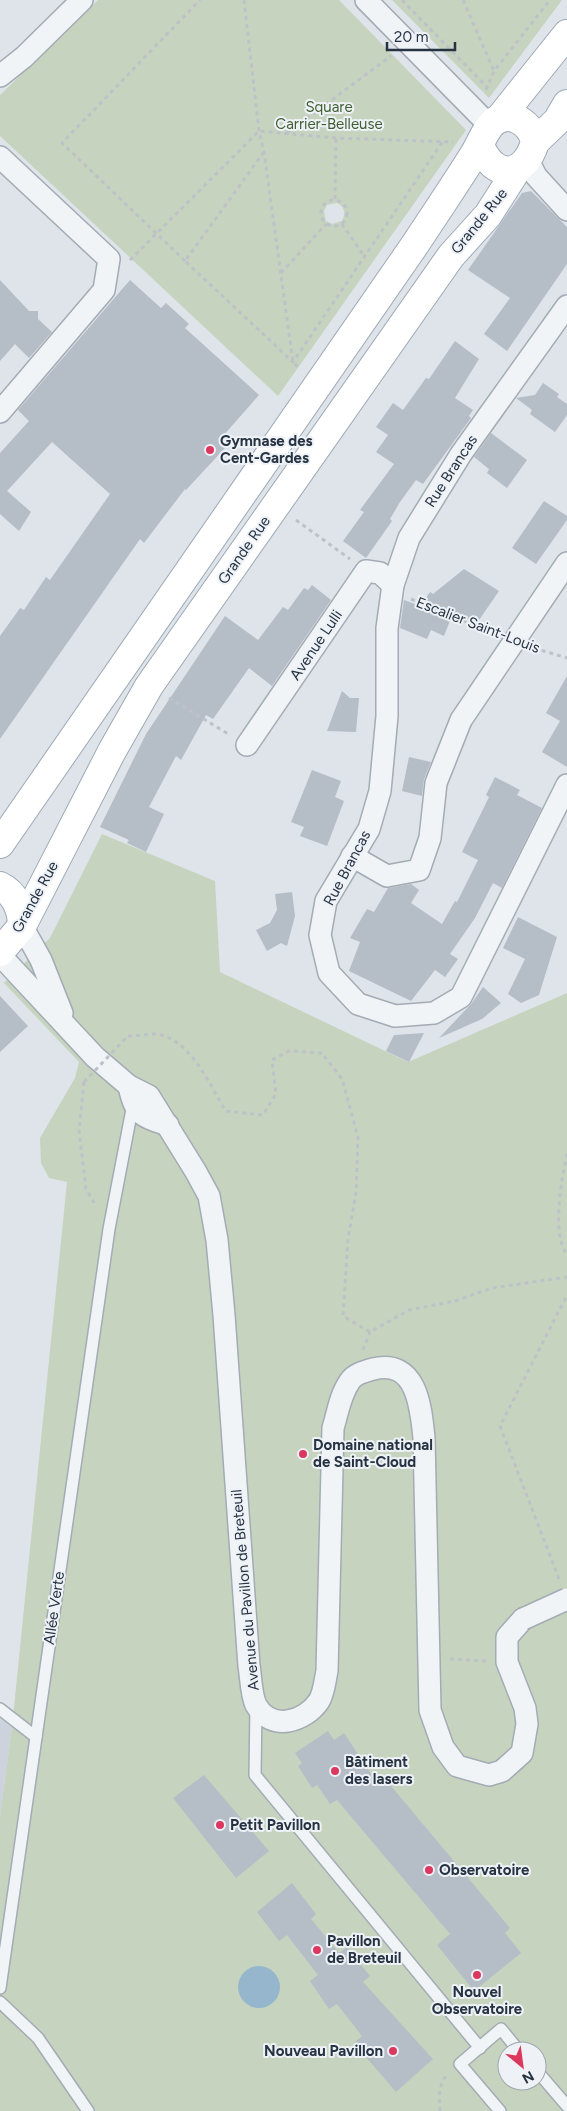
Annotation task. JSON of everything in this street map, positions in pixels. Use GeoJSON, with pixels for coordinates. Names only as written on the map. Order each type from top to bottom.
{"type":"FeatureCollection","features":[{"type":"Feature","properties":{"kind":"main road"},"geometry":{"type":"LineString","coordinates":[[0,844],[414,246],[487,125],[567,34]]}},
{"type":"Feature","properties":{"kind":"main road","name":"Grande Rue"},"geometry":{"type":"LineString","coordinates":[[0,954],[22,926],[112,751],[150,686],[451,256],[499,201],[527,157],[567,104]]}},
{"type":"Feature","properties":{"kind":"main road"},"geometry":{"type":"LineString","coordinates":[[510,117],[526,124],[527,157],[498,170],[490,164],[487,125],[510,117]]}},
{"type":"Feature","properties":{"kind":"main road"},"geometry":{"type":"LineString","coordinates":[[0,886],[8,890],[19,908],[22,926]]}},
{"type":"Feature","properties":{"kind":"street"},"geometry":{"type":"LineString","coordinates":[[0,76],[24,57],[82,0]]}},
{"type":"Feature","properties":{"kind":"street"},"geometry":{"type":"LineString","coordinates":[[366,0],[487,125]]}},
{"type":"Feature","properties":{"kind":"street"},"geometry":{"type":"LineString","coordinates":[[0,157],[109,259],[104,290],[0,412]]}},
{"type":"Feature","properties":{"kind":"street"},"geometry":{"type":"LineString","coordinates":[[527,157],[536,176],[567,210]]}},
{"type":"Feature","properties":{"kind":"street","name":"Rue Brancas"},"geometry":{"type":"LineString","coordinates":[[567,306],[461,454],[409,538],[393,585],[387,628],[387,716],[380,791],[369,829],[326,901],[320,935],[329,974],[358,1004],[395,1016],[434,1014],[461,997],[567,785]]}},
{"type":"Feature","properties":{"kind":"street"},"geometry":{"type":"LineString","coordinates":[[352,856],[386,876],[419,870],[430,838],[436,783],[461,720],[567,563]]}},
{"type":"Feature","properties":{"kind":"street"},"geometry":{"type":"LineString","coordinates":[[366,571],[380,573],[393,585]]}},
{"type":"Feature","properties":{"kind":"street","name":"Avenue Lulli"},"geometry":{"type":"LineString","coordinates":[[247,745],[366,571]]}},
{"type":"Feature","properties":{"kind":"street"},"geometry":{"type":"LineString","coordinates":[[22,926],[42,960],[67,1025]]}},
{"type":"Feature","properties":{"kind":"street"},"geometry":{"type":"LineString","coordinates":[[0,954],[67,1025],[134,1102],[168,1125]]}},
{"type":"Feature","properties":{"kind":"street","name":"Avenue du Pavillon de Breteuil"},"geometry":{"type":"LineString","coordinates":[[134,1102],[149,1096],[209,1196],[215,1224],[224,1315],[250,1666],[256,1704],[267,1716],[279,1722],[298,1720],[310,1712],[321,1699],[327,1671],[333,1428],[342,1394],[351,1379],[366,1371],[383,1367],[403,1374],[415,1389],[421,1403],[424,1438],[430,1710],[443,1747],[457,1766],[489,1775],[502,1771],[522,1753],[525,1733],[525,1708],[507,1662],[507,1637],[523,1618],[563,1591]]}},
{"type":"Feature","properties":{"kind":"lane","name":"Allée Verte"},"geometry":{"type":"LineString","coordinates":[[0,1988],[109,1228],[122,1150],[134,1102]]}},
{"type":"Feature","properties":{"kind":"lane"},"geometry":{"type":"LineString","coordinates":[[256,1704],[255,1774],[480,2048]]}},
{"type":"Feature","properties":{"kind":"lane"},"geometry":{"type":"LineString","coordinates":[[0,1709],[36,1737]]}},
{"type":"Feature","properties":{"kind":"lane"},"geometry":{"type":"LineString","coordinates":[[0,2002],[38,2038],[88,2111]]}},
{"type":"Feature","properties":{"kind":"lane"},"geometry":{"type":"LineString","coordinates":[[500,2111],[460,2064],[501,2029],[511,2041]]}},
{"type":"Feature","properties":{"kind":"lane"},"geometry":{"type":"LineString","coordinates":[[547,2083],[567,2106]]}},
{"type":"Feature","properties":{"kind":"path"},"geometry":{"type":"LineString","coordinates":[[200,0],[62,143],[317,386]]}},
{"type":"Feature","properties":{"kind":"path"},"geometry":{"type":"LineString","coordinates":[[244,0],[259,131],[264,152],[293,362]]}},
{"type":"Feature","properties":{"kind":"path"},"geometry":{"type":"LineString","coordinates":[[402,0],[487,87]]}},
{"type":"Feature","properties":{"kind":"path"},"geometry":{"type":"LineString","coordinates":[[463,0],[494,71]]}},
{"type":"Feature","properties":{"kind":"path"},"geometry":{"type":"LineString","coordinates":[[129,260],[259,131],[336,138],[443,141],[487,125],[487,87],[494,71],[550,0]]}},
{"type":"Feature","properties":{"kind":"path"},"geometry":{"type":"LineString","coordinates":[[286,133],[409,43]]}},
{"type":"Feature","properties":{"kind":"path"},"geometry":{"type":"LineString","coordinates":[[335,199],[336,138]]}},
{"type":"Feature","properties":{"kind":"path"},"geometry":{"type":"LineString","coordinates":[[293,362],[443,141]]}},
{"type":"Feature","properties":{"kind":"path"},"geometry":{"type":"LineString","coordinates":[[185,262],[264,152]]}},
{"type":"Feature","properties":{"kind":"path"},"geometry":{"type":"LineString","coordinates":[[335,199],[344,203],[347,210],[346,220],[342,224],[335,226],[326,224],[321,218],[320,210],[325,202],[335,199]]}},
{"type":"Feature","properties":{"kind":"path"},"geometry":{"type":"LineString","coordinates":[[281,273],[326,224]]}},
{"type":"Feature","properties":{"kind":"path"},"geometry":{"type":"LineString","coordinates":[[342,224],[364,256]]}},
{"type":"Feature","properties":{"kind":"path"},"geometry":{"type":"LineString","coordinates":[[275,505],[366,571]]}},
{"type":"Feature","properties":{"kind":"path","name":"Escalier Saint-Louis"},"geometry":{"type":"LineString","coordinates":[[393,585],[408,598],[513,641],[567,658]]}},
{"type":"Feature","properties":{"kind":"path"},"geometry":{"type":"LineString","coordinates":[[150,686],[247,745]]}},
{"type":"Feature","properties":{"kind":"path"},"geometry":{"type":"LineString","coordinates":[[109,1228],[86,1189],[79,1130],[84,1082],[128,1036],[156,1034],[178,1043],[190,1055],[226,1111],[263,1116],[276,1094],[272,1060],[289,1051],[322,1054],[342,1079],[358,1137],[356,1192],[348,1239],[342,1316],[370,1332],[409,1310],[455,1301],[492,1288],[567,1277]]}},
{"type":"Feature","properties":{"kind":"path"},"geometry":{"type":"LineString","coordinates":[[567,1154],[559,1193],[560,1226],[564,1250],[567,1254]]}},
{"type":"Feature","properties":{"kind":"path"},"geometry":{"type":"LineString","coordinates":[[563,1591],[500,1426],[567,1295]]}},
{"type":"Feature","properties":{"kind":"path"},"geometry":{"type":"LineString","coordinates":[[429,1657],[507,1662]]}},
{"type":"Feature","properties":{"kind":"path"},"geometry":{"type":"LineString","coordinates":[[440,2111],[439,2094],[444,2078],[460,2064]]}},
{"type":"Feature","properties":{"kind":"shaded area"},"geometry":{"type":"Polygon","coordinates":[[[0,1717],[12,1727],[0,1816],[0,1717]]]}},
{"type":"Feature","properties":{"kind":"green space","name":"Square Carrier-Belleuse"},"geometry":{"type":"Polygon","coordinates":[[[98,0],[339,0],[466,130],[278,396],[0,136],[0,95],[98,0]],[[337,203],[327,205],[324,211],[326,221],[332,224],[342,221],[344,216],[342,207],[337,203]]]}},
{"type":"Feature","properties":{"kind":"green space"},"geometry":{"type":"Polygon","coordinates":[[[392,0],[562,0],[489,98],[392,0]]]}},
{"type":"Feature","properties":{"kind":"green space","name":"Domaine national de Saint-Cloud"},"geometry":{"type":"Polygon","coordinates":[[[102,834],[215,881],[220,972],[408,1062],[567,993],[567,2111],[0,2111],[0,1816],[12,1727],[67,1182],[49,1178],[41,1163],[40,1138],[75,1078],[79,1062],[4,983],[50,938],[102,834]]]}},
{"type":"Feature","properties":{"kind":"water"},"geometry":{"type":"Polygon","coordinates":[[[259,1966],[274,1972],[280,1987],[274,2002],[259,2008],[244,2002],[238,1987],[244,1972],[259,1966]]]}},
{"type":"Feature","properties":{"kind":"building"},"geometry":{"type":"Polygon","coordinates":[[[531,191],[567,227],[567,264],[507,351],[484,334],[510,298],[468,270],[522,193],[531,191]]]}},
{"type":"Feature","properties":{"kind":"building"},"geometry":{"type":"Polygon","coordinates":[[[0,280],[29,311],[38,311],[38,319],[52,332],[29,358],[15,344],[0,361],[0,280]]]}},
{"type":"Feature","properties":{"kind":"building"},"geometry":{"type":"Polygon","coordinates":[[[130,280],[161,308],[166,303],[189,324],[185,328],[259,395],[222,437],[225,439],[222,441],[225,448],[185,489],[144,543],[140,539],[0,739],[0,636],[20,608],[24,610],[46,577],[50,580],[110,494],[52,442],[7,491],[31,512],[19,531],[0,514],[0,453],[29,421],[18,410],[130,280]]]}},
{"type":"Feature","properties":{"kind":"building"},"geometry":{"type":"Polygon","coordinates":[[[455,341],[479,359],[455,398],[473,410],[469,416],[471,418],[423,484],[416,480],[390,519],[392,521],[366,558],[343,541],[364,512],[360,510],[394,464],[376,452],[388,435],[376,427],[393,403],[403,410],[426,378],[429,379],[455,341]]]}},
{"type":"Feature","properties":{"kind":"building"},"geometry":{"type":"Polygon","coordinates":[[[543,383],[559,394],[557,397],[567,404],[567,415],[555,432],[530,414],[532,410],[516,398],[535,395],[543,383]]]}},
{"type":"Feature","properties":{"kind":"building"},"geometry":{"type":"Polygon","coordinates":[[[491,433],[527,460],[507,488],[487,473],[489,469],[474,457],[491,433]]]}},
{"type":"Feature","properties":{"kind":"building"},"geometry":{"type":"Polygon","coordinates":[[[544,501],[567,516],[567,520],[536,564],[512,548],[544,501]]]}},
{"type":"Feature","properties":{"kind":"building"},"geometry":{"type":"Polygon","coordinates":[[[464,569],[499,591],[477,623],[453,613],[444,636],[431,630],[427,639],[400,628],[404,600],[420,606],[430,592],[433,594],[464,569]]]}},
{"type":"Feature","properties":{"kind":"building"},"geometry":{"type":"Polygon","coordinates":[[[312,585],[331,600],[272,686],[249,668],[213,719],[206,715],[181,760],[176,756],[149,807],[164,814],[146,852],[127,843],[129,840],[100,827],[146,734],[225,616],[258,640],[283,607],[288,610],[304,588],[308,590],[312,585]]]}},
{"type":"Feature","properties":{"kind":"building"},"geometry":{"type":"Polygon","coordinates":[[[567,676],[567,767],[542,752],[560,721],[546,713],[567,676]]]}},
{"type":"Feature","properties":{"kind":"building"},"geometry":{"type":"Polygon","coordinates":[[[342,691],[350,698],[359,698],[356,732],[327,731],[342,691]]]}},
{"type":"Feature","properties":{"kind":"building"},"geometry":{"type":"Polygon","coordinates":[[[409,757],[431,762],[424,779],[422,796],[402,791],[409,757]]]}},
{"type":"Feature","properties":{"kind":"building"},"geometry":{"type":"Polygon","coordinates":[[[312,770],[341,781],[335,797],[344,801],[327,846],[300,836],[304,827],[291,822],[312,770]]]}},
{"type":"Feature","properties":{"kind":"building"},"geometry":{"type":"Polygon","coordinates":[[[495,777],[520,790],[517,795],[542,808],[502,888],[493,883],[475,918],[450,954],[458,959],[445,977],[435,970],[411,1001],[349,971],[360,942],[350,938],[367,909],[374,912],[388,888],[411,884],[419,890],[411,903],[442,924],[455,901],[457,902],[478,860],[462,852],[489,797],[486,795],[495,777]]]}},
{"type":"Feature","properties":{"kind":"building"},"geometry":{"type":"Polygon","coordinates":[[[292,892],[295,916],[287,946],[281,943],[267,951],[256,930],[270,923],[277,910],[275,894],[292,892]]]}},
{"type":"Feature","properties":{"kind":"building"},"geometry":{"type":"Polygon","coordinates":[[[518,917],[557,937],[539,995],[521,1003],[508,994],[525,959],[503,948],[518,917]]]}},
{"type":"Feature","properties":{"kind":"building"},"geometry":{"type":"Polygon","coordinates":[[[483,987],[501,1003],[482,1019],[439,1038],[472,1003],[483,987]]]}},
{"type":"Feature","properties":{"kind":"building"},"geometry":{"type":"Polygon","coordinates":[[[0,996],[28,1026],[0,1052],[0,996]]]}},
{"type":"Feature","properties":{"kind":"building"},"geometry":{"type":"Polygon","coordinates":[[[424,1033],[409,1062],[386,1051],[394,1035],[424,1033]]]}},
{"type":"Feature","properties":{"kind":"building","name":"Observatoire"},"geometry":{"type":"Polygon","coordinates":[[[328,1731],[334,1740],[344,1733],[379,1786],[386,1780],[510,1928],[505,1933],[521,1953],[474,1991],[437,1945],[450,1934],[337,1800],[330,1804],[317,1785],[312,1788],[298,1766],[302,1763],[295,1753],[328,1731]]]}},
{"type":"Feature","properties":{"kind":"building","name":"Petit Pavillon"},"geometry":{"type":"Polygon","coordinates":[[[204,1775],[269,1851],[236,1878],[173,1798],[204,1775]]]}},
{"type":"Feature","properties":{"kind":"building"},"geometry":{"type":"Polygon","coordinates":[[[292,1883],[316,1914],[311,1919],[339,1953],[347,1947],[370,1976],[363,1982],[433,2059],[396,2092],[354,2043],[362,2036],[337,2004],[329,2009],[310,1981],[318,1975],[287,1935],[279,1941],[257,1912],[292,1883]]]}},
{"type":"Feature","properties":{"kind":"place","name":"Gymnase des Cent-Gardes"},"geometry":{"type":"Point","coordinates":[210,450]}},
{"type":"Feature","properties":{"kind":"place","name":"Domaine national de Saint-Cloud"},"geometry":{"type":"Point","coordinates":[303,1454]}},
{"type":"Feature","properties":{"kind":"place","name":"Bâtiment des lasers"},"geometry":{"type":"Point","coordinates":[335,1771]}},
{"type":"Feature","properties":{"kind":"place","name":"Petit Pavillon"},"geometry":{"type":"Point","coordinates":[220,1825]}},
{"type":"Feature","properties":{"kind":"place","name":"Observatoire"},"geometry":{"type":"Point","coordinates":[429,1870]}},
{"type":"Feature","properties":{"kind":"place","name":"Pavillon de Breteuil"},"geometry":{"type":"Point","coordinates":[317,1950]}},
{"type":"Feature","properties":{"kind":"place","name":"Nouvel Observatoire"},"geometry":{"type":"Point","coordinates":[477,1975]}},
{"type":"Feature","properties":{"kind":"place","name":"Nouveau Pavillon"},"geometry":{"type":"Point","coordinates":[393,2051]}}]}
